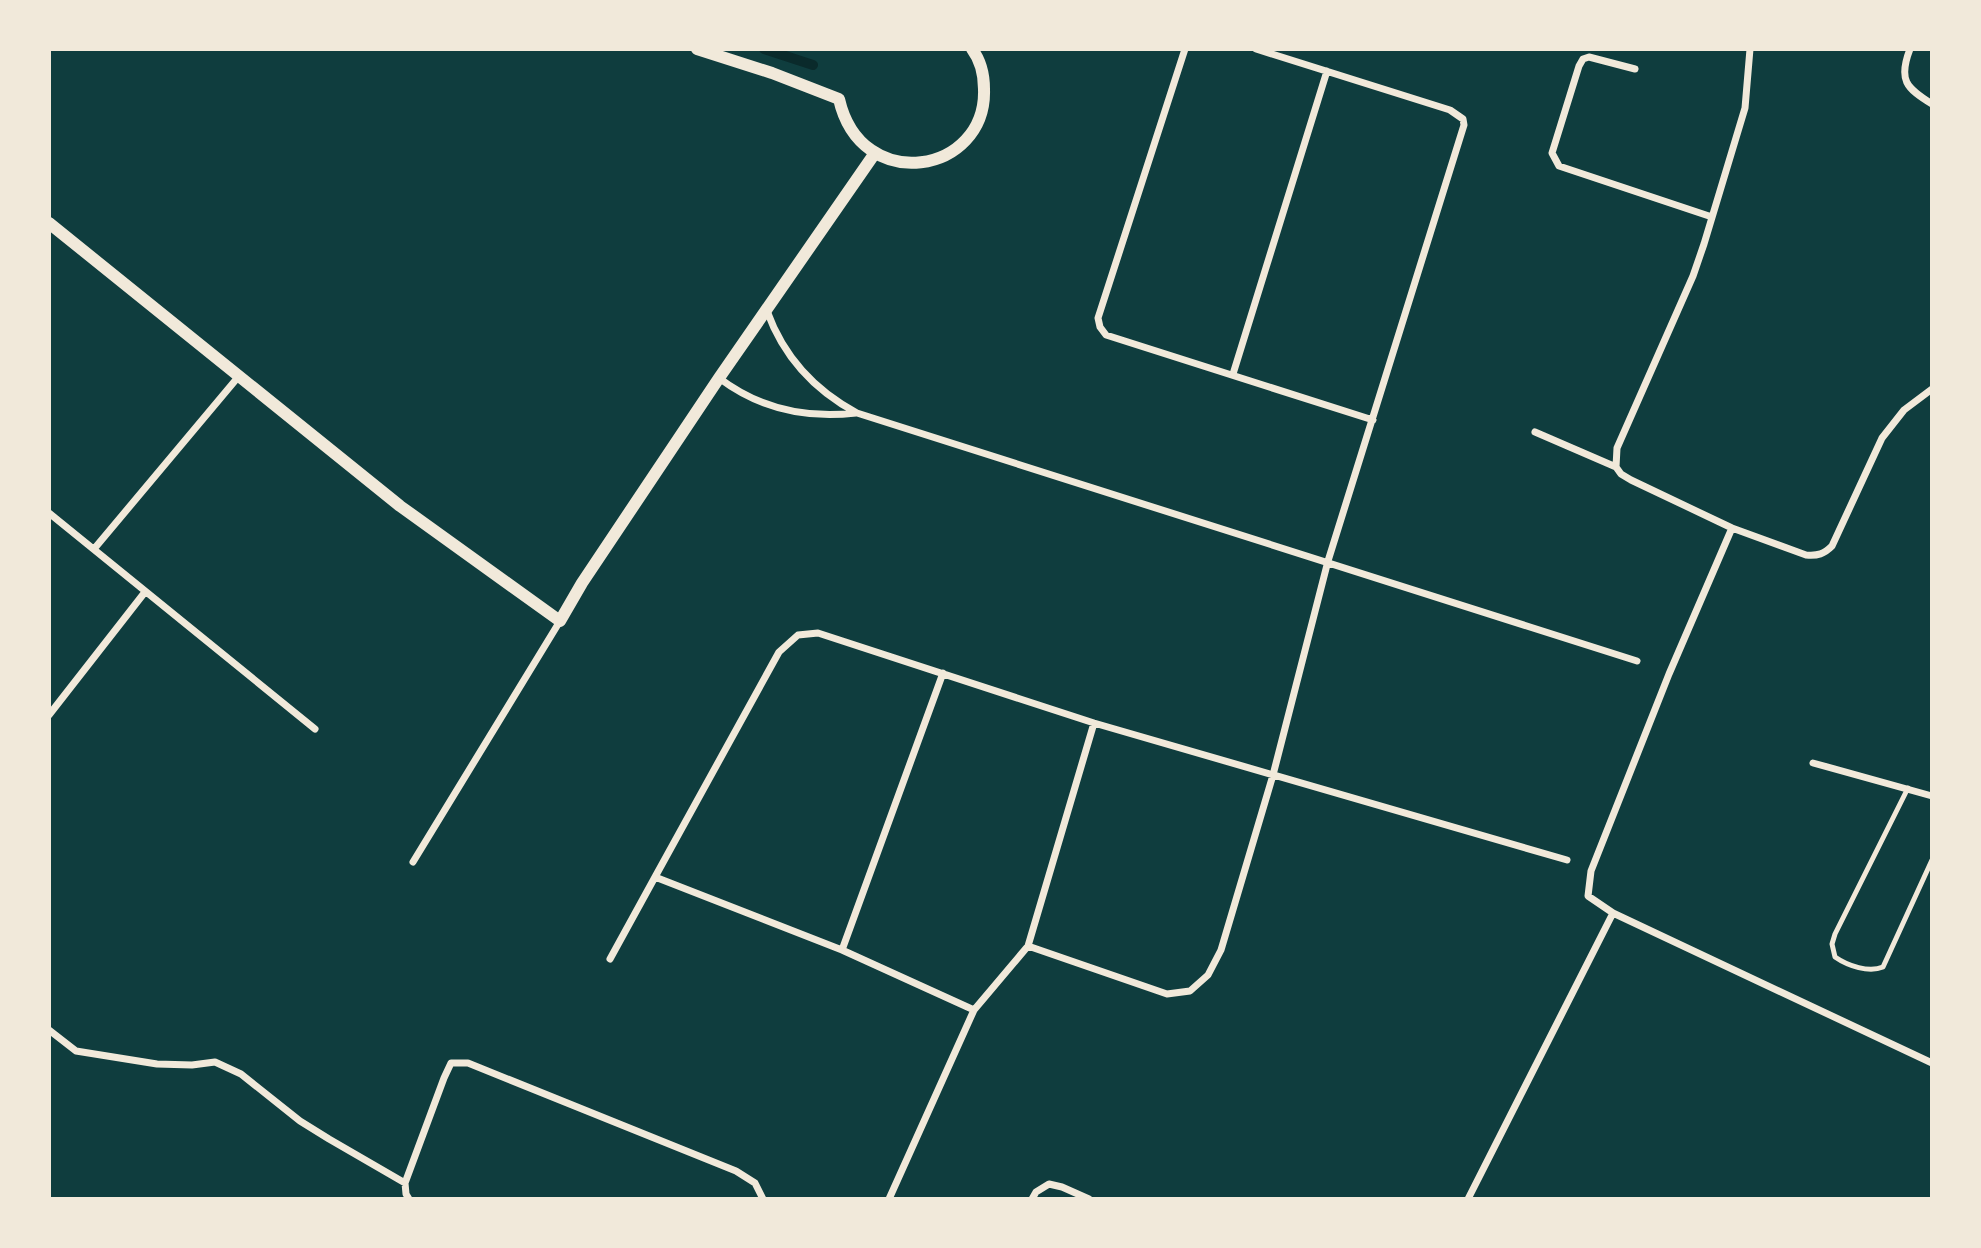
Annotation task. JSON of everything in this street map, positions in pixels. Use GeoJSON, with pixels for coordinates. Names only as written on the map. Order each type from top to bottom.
{"type":"FeatureCollection","features":[{"type":"Feature","properties":{"kind":"street"},"geometry":{"type":"LineString","coordinates":[[697,49],[772,73],[839,99],[850,130],[861,143],[891,161],[912,163],[932,160],[951,152],[967,137],[979,120],[985,99],[984,78],[978,58],[972,49]]}},
{"type":"Feature","properties":{"kind":"street"},"geometry":{"type":"LineString","coordinates":[[1185,49],[1098,318],[1100,327],[1106,335],[1373,420]]}},
{"type":"Feature","properties":{"kind":"street"},"geometry":{"type":"LineString","coordinates":[[1028,946],[1167,994],[1190,991],[1208,975],[1221,950],[1273,775],[1328,561],[1464,125],[1463,119],[1450,110],[1256,49]]}},
{"type":"Feature","properties":{"kind":"street"},"geometry":{"type":"LineString","coordinates":[[1616,467],[1618,448],[1693,276],[1712,217],[1745,108],[1750,49]]}},
{"type":"Feature","properties":{"kind":"street"},"geometry":{"type":"LineString","coordinates":[[1910,49],[1905,61],[1905,77],[1910,91],[1932,104]]}},
{"type":"Feature","properties":{"kind":"street"},"geometry":{"type":"LineString","coordinates":[[1635,69],[1589,57],[1583,59],[1552,153],[1555,161],[1559,166],[1712,217]]}},
{"type":"Feature","properties":{"kind":"street"},"geometry":{"type":"LineString","coordinates":[[1233,374],[1327,71]]}},
{"type":"Feature","properties":{"kind":"street"},"geometry":{"type":"LineString","coordinates":[[414,862],[582,583],[719,378],[875,153]]}},
{"type":"Feature","properties":{"kind":"street"},"geometry":{"type":"LineString","coordinates":[[49,223],[400,506],[560,621]]}},
{"type":"Feature","properties":{"kind":"street"},"geometry":{"type":"LineString","coordinates":[[766,310],[780,342],[800,371],[827,395],[857,413],[1637,660]]}},
{"type":"Feature","properties":{"kind":"street"},"geometry":{"type":"LineString","coordinates":[[94,549],[239,376]]}},
{"type":"Feature","properties":{"kind":"street"},"geometry":{"type":"LineString","coordinates":[[719,378],[753,399],[790,412],[831,416],[857,413]]}},
{"type":"Feature","properties":{"kind":"street"},"geometry":{"type":"LineString","coordinates":[[1535,432],[1616,467],[1631,480],[1732,528],[1806,555],[1817,556],[1832,546],[1882,438],[1904,410],[1932,389]]}},
{"type":"Feature","properties":{"kind":"street"},"geometry":{"type":"LineString","coordinates":[[49,513],[315,729]]}},
{"type":"Feature","properties":{"kind":"street"},"geometry":{"type":"LineString","coordinates":[[1732,528],[1668,674],[1591,871],[1588,896],[1613,914],[1932,1063]]}},
{"type":"Feature","properties":{"kind":"street"},"geometry":{"type":"LineString","coordinates":[[49,715],[145,592]]}},
{"type":"Feature","properties":{"kind":"street"},"geometry":{"type":"LineString","coordinates":[[610,959],[779,652],[798,635],[818,633],[1094,723],[1567,860]]}},
{"type":"Feature","properties":{"kind":"street"},"geometry":{"type":"LineString","coordinates":[[842,950],[943,673]]}},
{"type":"Feature","properties":{"kind":"street"},"geometry":{"type":"LineString","coordinates":[[889,1199],[974,1010],[1028,946],[1094,723]]}},
{"type":"Feature","properties":{"kind":"street"},"geometry":{"type":"LineString","coordinates":[[1813,763],[1932,796]]}},
{"type":"Feature","properties":{"kind":"street"},"geometry":{"type":"LineString","coordinates":[[656,877],[842,950],[974,1010]]}},
{"type":"Feature","properties":{"kind":"street"},"geometry":{"type":"LineString","coordinates":[[1468,1199],[1613,914]]}},
{"type":"Feature","properties":{"kind":"street"},"geometry":{"type":"LineString","coordinates":[[49,1030],[76,1051],[157,1064],[192,1065],[215,1062],[241,1074],[300,1121],[405,1183]]}},
{"type":"Feature","properties":{"kind":"street"},"geometry":{"type":"LineString","coordinates":[[409,1199],[405,1183],[443,1078],[452,1063],[458,1062],[468,1063],[736,1171],[755,1184],[763,1199]]}},
{"type":"Feature","properties":{"kind":"street"},"geometry":{"type":"LineString","coordinates":[[1032,1199],[1036,1192],[1049,1184],[1089,1199]]}},
{"type":"Feature","properties":{"kind":"lane"},"geometry":{"type":"LineString","coordinates":[[1908,788],[1835,934],[1832,951],[1835,957],[1870,970],[1884,967],[1932,860]]}},
{"type":"Feature","properties":{"kind":"waterway"},"geometry":{"type":"LineString","coordinates":[[764,49],[813,65]]}}]}
